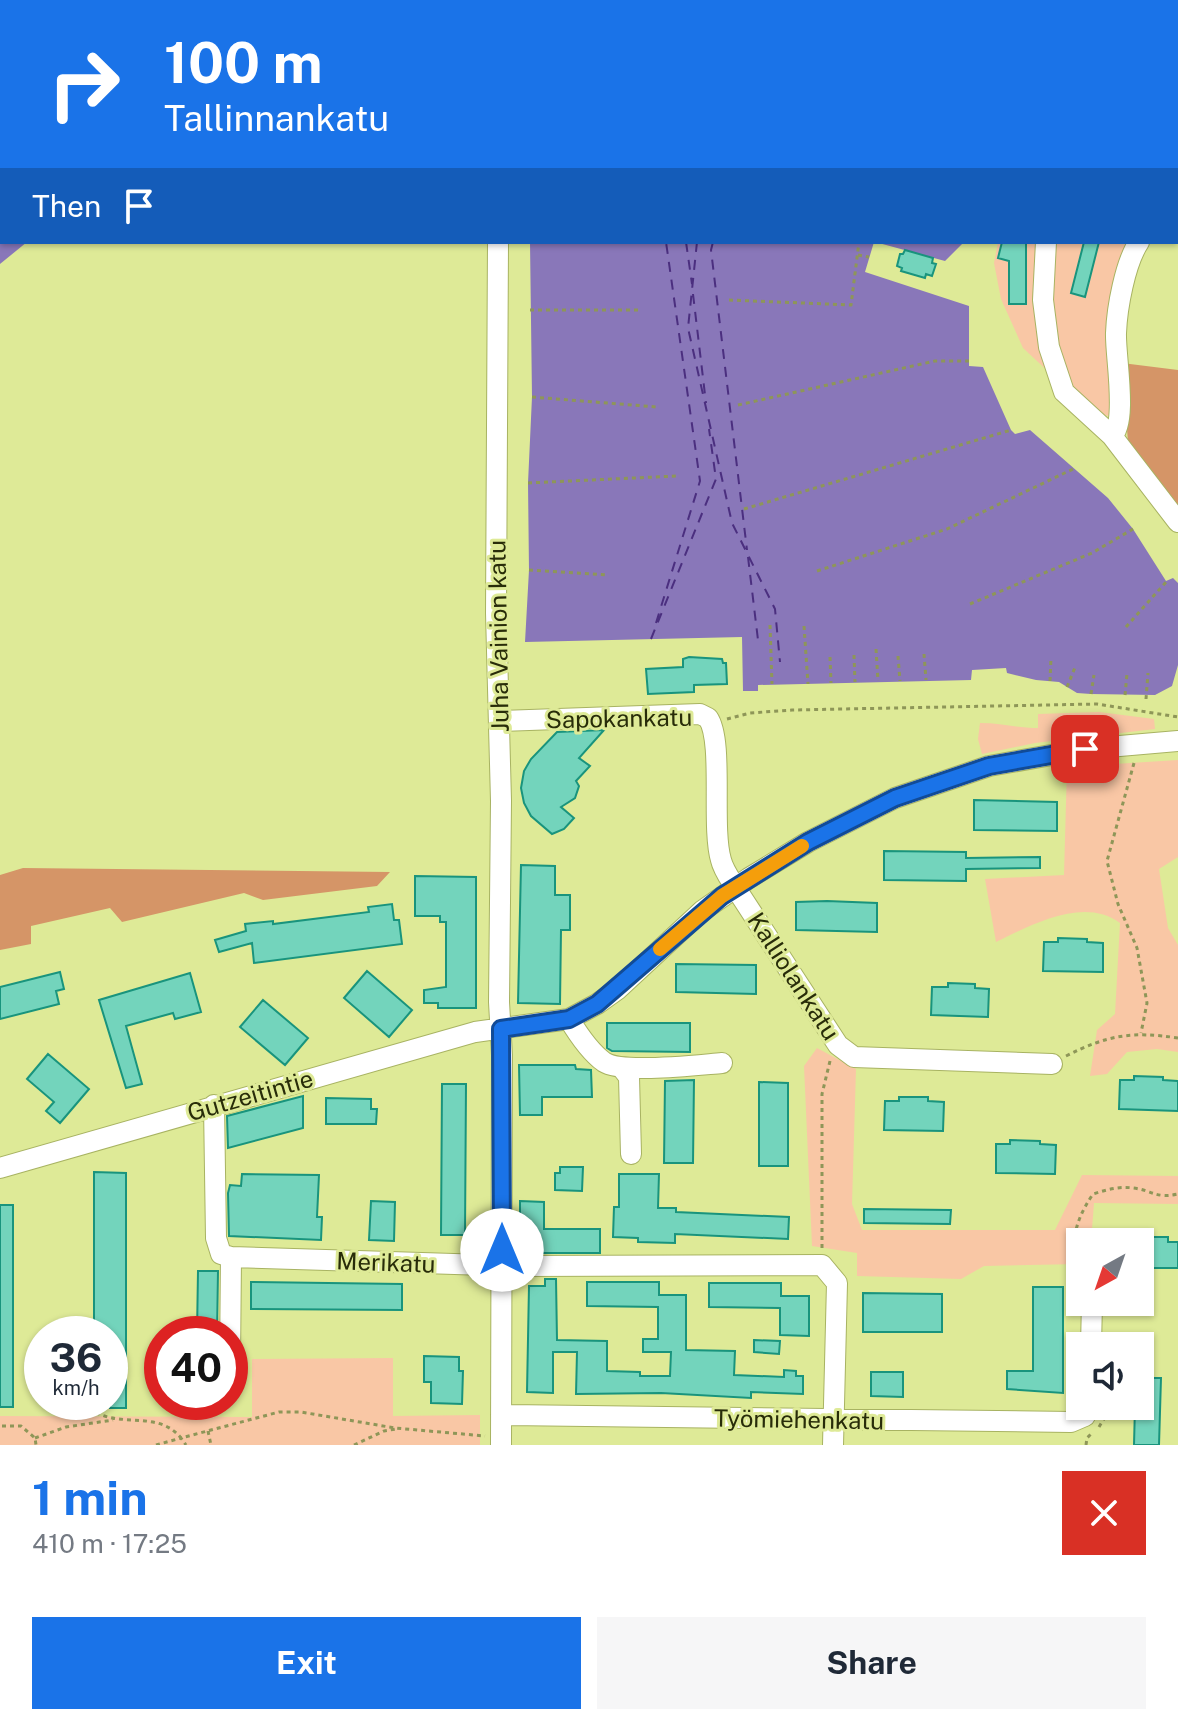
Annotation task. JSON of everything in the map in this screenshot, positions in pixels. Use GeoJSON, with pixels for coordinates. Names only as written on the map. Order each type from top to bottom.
{"type":"FeatureCollection","features":[{"type":"Feature","properties":{"kind":"street","name":"Juha Vainion katu"},"geometry":{"type":"LineString","coordinates":[[493,1441],[501,1415],[502,1265],[499,1002],[501,801],[496,613],[498,244]]}},
{"type":"Feature","properties":{"kind":"street"},"geometry":{"type":"LineString","coordinates":[[1046,244],[1043,300],[1049,347],[1064,392],[1112,436],[1178,522]]}},
{"type":"Feature","properties":{"kind":"street"},"geometry":{"type":"LineString","coordinates":[[1112,436],[1116,433],[1120,416],[1116,330],[1126,276],[1138,244]]}},
{"type":"Feature","properties":{"kind":"street","name":"Sapokankatu"},"geometry":{"type":"LineString","coordinates":[[499,721],[700,714],[708,718],[712,724],[721,860],[735,887]]}},
{"type":"Feature","properties":{"kind":"street"},"geometry":{"type":"LineString","coordinates":[[722,1063],[622,1068],[605,1063],[583,1041],[569,1019],[618,989],[702,911],[735,887],[841,825],[895,798],[989,766],[1085,749],[1178,741]]}},
{"type":"Feature","properties":{"kind":"street","name":"Kalliolankatu"},"geometry":{"type":"LineString","coordinates":[[735,887],[838,1045],[854,1057],[1052,1064]]}},
{"type":"Feature","properties":{"kind":"street","name":"Gutzeitintie"},"geometry":{"type":"LineString","coordinates":[[0,1168],[475,1032],[569,1019]]}},
{"type":"Feature","properties":{"kind":"street"},"geometry":{"type":"LineString","coordinates":[[622,1068],[629,1077],[631,1154]]}},
{"type":"Feature","properties":{"kind":"street"},"geometry":{"type":"LineString","coordinates":[[214,1105],[216,1238],[221,1254],[231,1257],[230,1316]]}},
{"type":"Feature","properties":{"kind":"street","name":"Merikatu"},"geometry":{"type":"LineString","coordinates":[[231,1257],[502,1265],[822,1265]]}},
{"type":"Feature","properties":{"kind":"street"},"geometry":{"type":"LineString","coordinates":[[822,1265],[837,1283],[833,1445]]}},
{"type":"Feature","properties":{"kind":"street","name":"Työmiehenkatu"},"geometry":{"type":"LineString","coordinates":[[501,1415],[1076,1420]]}},
{"type":"Feature","properties":{"kind":"path"},"geometry":{"type":"LineString","coordinates":[[729,300],[851,305],[859,244]]}},
{"type":"Feature","properties":{"kind":"path"},"geometry":{"type":"LineString","coordinates":[[858,255],[869,257]]}},
{"type":"Feature","properties":{"kind":"path"},"geometry":{"type":"LineString","coordinates":[[530,310],[640,310]]}},
{"type":"Feature","properties":{"kind":"path"},"geometry":{"type":"LineString","coordinates":[[738,405],[935,361],[969,361]]}},
{"type":"Feature","properties":{"kind":"path"},"geometry":{"type":"LineString","coordinates":[[532,397],[657,407]]}},
{"type":"Feature","properties":{"kind":"path"},"geometry":{"type":"LineString","coordinates":[[744,509],[1011,430]]}},
{"type":"Feature","properties":{"kind":"path"},"geometry":{"type":"LineString","coordinates":[[817,571],[947,529],[1073,469]]}},
{"type":"Feature","properties":{"kind":"path"},"geometry":{"type":"LineString","coordinates":[[528,483],[676,476]]}},
{"type":"Feature","properties":{"kind":"path"},"geometry":{"type":"LineString","coordinates":[[970,604],[1092,553],[1133,529]]}},
{"type":"Feature","properties":{"kind":"path"},"geometry":{"type":"LineString","coordinates":[[529,570],[608,575]]}},
{"type":"Feature","properties":{"kind":"path"},"geometry":{"type":"LineString","coordinates":[[1126,627],[1166,582]]}},
{"type":"Feature","properties":{"kind":"path"},"geometry":{"type":"LineString","coordinates":[[770,625],[772,684]]}},
{"type":"Feature","properties":{"kind":"path"},"geometry":{"type":"LineString","coordinates":[[804,626],[808,684]]}},
{"type":"Feature","properties":{"kind":"path"},"geometry":{"type":"LineString","coordinates":[[876,649],[878,681]]}},
{"type":"Feature","properties":{"kind":"path"},"geometry":{"type":"LineString","coordinates":[[924,654],[926,680]]}},
{"type":"Feature","properties":{"kind":"path"},"geometry":{"type":"LineString","coordinates":[[854,655],[855,682]]}},
{"type":"Feature","properties":{"kind":"path"},"geometry":{"type":"LineString","coordinates":[[898,656],[900,681]]}},
{"type":"Feature","properties":{"kind":"path"},"geometry":{"type":"LineString","coordinates":[[830,657],[831,683]]}},
{"type":"Feature","properties":{"kind":"path"},"geometry":{"type":"LineString","coordinates":[[1050,681],[1051,658]]}},
{"type":"Feature","properties":{"kind":"path"},"geometry":{"type":"LineString","coordinates":[[1067,687],[1076,665]]}},
{"type":"Feature","properties":{"kind":"path"},"geometry":{"type":"LineString","coordinates":[[1146,699],[1148,673]]}},
{"type":"Feature","properties":{"kind":"path"},"geometry":{"type":"LineString","coordinates":[[1125,695],[1127,674]]}},
{"type":"Feature","properties":{"kind":"path"},"geometry":{"type":"LineString","coordinates":[[1091,694],[1094,675]]}},
{"type":"Feature","properties":{"kind":"path"},"geometry":{"type":"LineString","coordinates":[[712,724],[750,713],[792,710],[1083,704],[1178,717]]}},
{"type":"Feature","properties":{"kind":"path"},"geometry":{"type":"LineString","coordinates":[[1141,745],[1123,797],[1107,861],[1118,904],[1137,948],[1147,1003],[1141,1033]]}},
{"type":"Feature","properties":{"kind":"path"},"geometry":{"type":"LineString","coordinates":[[1052,1064],[1093,1042],[1141,1033],[1178,1038]]}},
{"type":"Feature","properties":{"kind":"path"},"geometry":{"type":"LineString","coordinates":[[822,1265],[822,1094],[827,1068],[838,1045]]}},
{"type":"Feature","properties":{"kind":"path"},"geometry":{"type":"LineString","coordinates":[[1076,1228],[1080,1213],[1093,1194],[1134,1188],[1153,1196],[1178,1194]]}},
{"type":"Feature","properties":{"kind":"path"},"geometry":{"type":"LineString","coordinates":[[156,1445],[279,1412],[301,1412],[493,1441]]}},
{"type":"Feature","properties":{"kind":"path"},"geometry":{"type":"LineString","coordinates":[[35,1438],[66,1427],[117,1420],[160,1422],[173,1428],[186,1445]]}},
{"type":"Feature","properties":{"kind":"path"},"geometry":{"type":"LineString","coordinates":[[2,1426],[21,1426],[35,1438],[36,1445]]}},
{"type":"Feature","properties":{"kind":"path"},"geometry":{"type":"LineString","coordinates":[[354,1445],[384,1431],[402,1428]]}},
{"type":"Feature","properties":{"kind":"path"},"geometry":{"type":"LineString","coordinates":[[208,1431],[211,1445]]}},
{"type":"Feature","properties":{"kind":"shaded area"},"geometry":{"type":"Polygon","coordinates":[[[0,244],[25,244],[0,264],[0,244]]]}},
{"type":"Feature","properties":{"kind":"shaded area"},"geometry":{"type":"Polygon","coordinates":[[[530,244],[873,244],[865,272],[969,306],[969,366],[983,367],[1011,430],[1015,434],[1030,430],[1108,498],[1133,529],[1166,581],[1173,578],[1178,583],[1178,665],[1172,686],[1155,695],[1077,693],[1059,682],[1007,673],[1006,668],[972,670],[971,680],[758,685],[758,691],[743,691],[742,637],[525,642],[532,397],[530,244]]]}},
{"type":"Feature","properties":{"kind":"shaded area"},"geometry":{"type":"Polygon","coordinates":[[[882,244],[962,244],[945,261],[882,244]]]}},
{"type":"Feature","properties":{"kind":"shaded area"},"geometry":{"type":"Polygon","coordinates":[[[998,244],[1132,244],[1113,416],[1095,415],[1023,348],[1001,299],[994,263],[998,244]]]}},
{"type":"Feature","properties":{"kind":"shaded area"},"geometry":{"type":"Polygon","coordinates":[[[1122,363],[1178,370],[1178,508],[1128,442],[1122,363]]]}},
{"type":"Feature","properties":{"kind":"shaded area"},"geometry":{"type":"Polygon","coordinates":[[[1099,712],[1154,719],[1155,729],[1035,743],[982,754],[978,739],[980,723],[1038,728],[1038,714],[1099,712]]]}},
{"type":"Feature","properties":{"kind":"shaded area"},"geometry":{"type":"Polygon","coordinates":[[[1178,760],[1178,857],[1159,869],[1168,928],[1178,945],[1178,1052],[1157,1049],[1127,1052],[1107,1074],[1090,1076],[1097,1030],[1115,1014],[1120,923],[1106,915],[1074,913],[1041,921],[996,942],[985,879],[1064,875],[1067,767],[1178,760]]]}},
{"type":"Feature","properties":{"kind":"shaded area"},"geometry":{"type":"Polygon","coordinates":[[[23,868],[390,872],[377,886],[263,900],[244,893],[122,922],[110,908],[31,926],[31,944],[0,950],[0,875],[23,868]]]}},
{"type":"Feature","properties":{"kind":"shaded area"},"geometry":{"type":"Polygon","coordinates":[[[817,1048],[856,1069],[852,1204],[862,1230],[1055,1230],[1082,1175],[1178,1176],[1178,1204],[1094,1203],[1092,1228],[1066,1228],[1066,1264],[984,1266],[961,1279],[857,1276],[857,1253],[812,1246],[804,1066],[817,1048]]]}},
{"type":"Feature","properties":{"kind":"shaded area"},"geometry":{"type":"Polygon","coordinates":[[[393,1358],[393,1416],[480,1415],[480,1445],[0,1445],[0,1416],[24,1416],[24,1420],[128,1420],[128,1417],[144,1417],[144,1420],[248,1420],[248,1417],[252,1417],[252,1359],[393,1358]]]}},
{"type":"Feature","properties":{"kind":"building"},"geometry":{"type":"Polygon","coordinates":[[[1002,244],[1026,244],[1026,304],[1009,304],[1009,261],[998,258],[1002,244]]]}},
{"type":"Feature","properties":{"kind":"building"},"geometry":{"type":"Polygon","coordinates":[[[1083,244],[1098,244],[1085,297],[1071,293],[1083,244]]]}},
{"type":"Feature","properties":{"kind":"building"},"geometry":{"type":"Polygon","coordinates":[[[905,250],[933,258],[932,263],[936,264],[932,276],[926,274],[925,278],[901,271],[902,268],[897,266],[900,254],[905,250]]]}},
{"type":"Feature","properties":{"kind":"building"},"geometry":{"type":"Polygon","coordinates":[[[683,659],[722,659],[726,663],[727,684],[694,685],[694,692],[648,694],[646,669],[683,667],[683,659]]]}},
{"type":"Feature","properties":{"kind":"building"},"geometry":{"type":"Polygon","coordinates":[[[604,730],[579,758],[590,766],[576,781],[579,786],[575,798],[561,807],[574,818],[564,829],[552,834],[531,816],[524,803],[521,788],[524,771],[531,759],[557,732],[604,730]]]}},
{"type":"Feature","properties":{"kind":"building"},"geometry":{"type":"Polygon","coordinates":[[[974,800],[1057,802],[1057,831],[974,830],[974,800]]]}},
{"type":"Feature","properties":{"kind":"building"},"geometry":{"type":"Polygon","coordinates":[[[884,851],[966,852],[966,858],[1040,857],[1040,868],[966,869],[966,881],[884,880],[884,851]]]}},
{"type":"Feature","properties":{"kind":"building"},"geometry":{"type":"Polygon","coordinates":[[[521,865],[555,866],[555,895],[570,895],[570,930],[561,930],[560,1004],[518,1003],[521,865]]]}},
{"type":"Feature","properties":{"kind":"building"},"geometry":{"type":"Polygon","coordinates":[[[415,876],[476,877],[476,1008],[438,1008],[438,1003],[424,1003],[424,990],[446,987],[446,922],[440,922],[440,916],[415,916],[415,876]]]}},
{"type":"Feature","properties":{"kind":"building"},"geometry":{"type":"Polygon","coordinates":[[[796,902],[877,903],[877,932],[796,930],[796,902]]]}},
{"type":"Feature","properties":{"kind":"building"},"geometry":{"type":"Polygon","coordinates":[[[392,904],[394,920],[399,920],[402,944],[254,963],[252,943],[219,952],[215,940],[246,931],[245,924],[273,921],[273,924],[369,912],[368,907],[392,904]]]}},
{"type":"Feature","properties":{"kind":"building"},"geometry":{"type":"Polygon","coordinates":[[[1058,938],[1103,943],[1103,972],[1043,971],[1044,942],[1058,942],[1058,938]]]}},
{"type":"Feature","properties":{"kind":"building"},"geometry":{"type":"Polygon","coordinates":[[[676,964],[756,965],[756,994],[676,992],[676,964]]]}},
{"type":"Feature","properties":{"kind":"building"},"geometry":{"type":"Polygon","coordinates":[[[367,971],[412,1010],[389,1037],[344,998],[367,971]]]}},
{"type":"Feature","properties":{"kind":"building"},"geometry":{"type":"Polygon","coordinates":[[[60,972],[64,989],[56,991],[59,1004],[0,1019],[0,987],[60,972]]]}},
{"type":"Feature","properties":{"kind":"building"},"geometry":{"type":"Polygon","coordinates":[[[190,973],[201,1012],[175,1019],[173,1013],[126,1026],[142,1084],[126,1088],[99,1000],[190,973]]]}},
{"type":"Feature","properties":{"kind":"building"},"geometry":{"type":"Polygon","coordinates":[[[948,983],[975,984],[975,988],[989,989],[988,1017],[931,1015],[932,987],[948,987],[948,983]]]}},
{"type":"Feature","properties":{"kind":"building"},"geometry":{"type":"Polygon","coordinates":[[[263,1000],[308,1038],[285,1065],[240,1027],[263,1000]]]}},
{"type":"Feature","properties":{"kind":"building"},"geometry":{"type":"Polygon","coordinates":[[[607,1023],[690,1023],[690,1052],[612,1051],[607,1048],[607,1023]]]}},
{"type":"Feature","properties":{"kind":"building"},"geometry":{"type":"Polygon","coordinates":[[[48,1054],[89,1089],[60,1123],[46,1111],[54,1102],[27,1079],[48,1054]]]}},
{"type":"Feature","properties":{"kind":"building"},"geometry":{"type":"Polygon","coordinates":[[[519,1065],[575,1065],[576,1069],[591,1070],[592,1097],[542,1097],[542,1115],[520,1115],[519,1065]]]}},
{"type":"Feature","properties":{"kind":"building"},"geometry":{"type":"Polygon","coordinates":[[[1134,1076],[1178,1081],[1178,1111],[1119,1109],[1120,1080],[1134,1080],[1134,1076]]]}},
{"type":"Feature","properties":{"kind":"building"},"geometry":{"type":"Polygon","coordinates":[[[694,1080],[693,1163],[664,1163],[665,1081],[694,1080]]]}},
{"type":"Feature","properties":{"kind":"building"},"geometry":{"type":"Polygon","coordinates":[[[759,1082],[788,1083],[788,1166],[759,1166],[759,1082]]]}},
{"type":"Feature","properties":{"kind":"building"},"geometry":{"type":"Polygon","coordinates":[[[442,1084],[466,1084],[465,1235],[441,1235],[442,1084]]]}},
{"type":"Feature","properties":{"kind":"building"},"geometry":{"type":"Polygon","coordinates":[[[303,1096],[303,1128],[228,1148],[227,1116],[303,1096]]]}},
{"type":"Feature","properties":{"kind":"building"},"geometry":{"type":"Polygon","coordinates":[[[899,1097],[928,1097],[928,1101],[944,1102],[943,1131],[884,1130],[885,1101],[899,1101],[899,1097]]]}},
{"type":"Feature","properties":{"kind":"building"},"geometry":{"type":"Polygon","coordinates":[[[326,1098],[371,1099],[371,1109],[377,1109],[376,1124],[326,1124],[326,1098]]]}},
{"type":"Feature","properties":{"kind":"building"},"geometry":{"type":"Polygon","coordinates":[[[1010,1140],[1056,1145],[1055,1174],[996,1173],[996,1144],[1010,1144],[1010,1140]]]}},
{"type":"Feature","properties":{"kind":"building"},"geometry":{"type":"Polygon","coordinates":[[[560,1167],[583,1167],[582,1191],[555,1190],[555,1173],[560,1173],[560,1167]]]}},
{"type":"Feature","properties":{"kind":"building"},"geometry":{"type":"Polygon","coordinates":[[[94,1172],[126,1173],[126,1316],[94,1316],[94,1172]]]}},
{"type":"Feature","properties":{"kind":"building"},"geometry":{"type":"Polygon","coordinates":[[[242,1174],[319,1175],[317,1217],[322,1217],[321,1240],[229,1236],[228,1193],[230,1185],[241,1186],[242,1174]]]}},
{"type":"Feature","properties":{"kind":"building"},"geometry":{"type":"Polygon","coordinates":[[[619,1174],[659,1174],[658,1208],[676,1208],[676,1212],[789,1217],[788,1239],[675,1234],[675,1243],[638,1242],[638,1238],[613,1237],[614,1207],[619,1207],[619,1174]]]}},
{"type":"Feature","properties":{"kind":"building"},"geometry":{"type":"Polygon","coordinates":[[[371,1201],[395,1202],[394,1241],[369,1240],[371,1201]]]}},
{"type":"Feature","properties":{"kind":"building"},"geometry":{"type":"Polygon","coordinates":[[[520,1201],[544,1202],[544,1229],[600,1229],[600,1253],[520,1253],[520,1201]]]}},
{"type":"Feature","properties":{"kind":"building"},"geometry":{"type":"Polygon","coordinates":[[[0,1205],[13,1205],[13,1407],[0,1407],[0,1205]]]}},
{"type":"Feature","properties":{"kind":"building"},"geometry":{"type":"Polygon","coordinates":[[[864,1209],[951,1210],[950,1224],[864,1223],[864,1209]]]}},
{"type":"Feature","properties":{"kind":"building"},"geometry":{"type":"Polygon","coordinates":[[[1154,1237],[1168,1237],[1168,1242],[1178,1242],[1178,1268],[1154,1268],[1154,1237]]]}},
{"type":"Feature","properties":{"kind":"building"},"geometry":{"type":"Polygon","coordinates":[[[198,1271],[218,1271],[217,1316],[197,1316],[198,1271]]]}},
{"type":"Feature","properties":{"kind":"building"},"geometry":{"type":"Polygon","coordinates":[[[545,1279],[556,1279],[557,1340],[607,1341],[607,1371],[670,1376],[671,1352],[643,1352],[643,1339],[658,1339],[658,1307],[587,1306],[587,1282],[659,1282],[659,1295],[686,1295],[686,1350],[735,1351],[734,1375],[784,1377],[784,1370],[796,1371],[796,1376],[803,1376],[803,1394],[751,1392],[751,1398],[661,1393],[576,1394],[577,1352],[553,1352],[553,1393],[527,1392],[529,1286],[545,1286],[545,1279]]]}},
{"type":"Feature","properties":{"kind":"building"},"geometry":{"type":"Polygon","coordinates":[[[251,1282],[402,1284],[402,1310],[251,1309],[251,1282]]]}},
{"type":"Feature","properties":{"kind":"building"},"geometry":{"type":"Polygon","coordinates":[[[709,1283],[781,1283],[781,1296],[809,1296],[809,1336],[780,1335],[780,1308],[709,1307],[709,1283]]]}},
{"type":"Feature","properties":{"kind":"building"},"geometry":{"type":"Polygon","coordinates":[[[1033,1287],[1063,1287],[1063,1393],[1007,1389],[1007,1371],[1033,1371],[1033,1287]]]}},
{"type":"Feature","properties":{"kind":"building"},"geometry":{"type":"Polygon","coordinates":[[[863,1293],[942,1294],[942,1332],[863,1332],[863,1293]]]}},
{"type":"Feature","properties":{"kind":"building"},"geometry":{"type":"Polygon","coordinates":[[[754,1340],[780,1341],[779,1354],[754,1352],[754,1340]]]}},
{"type":"Feature","properties":{"kind":"building"},"geometry":{"type":"Polygon","coordinates":[[[424,1356],[459,1357],[459,1371],[463,1371],[462,1404],[431,1403],[431,1382],[424,1382],[424,1356]]]}},
{"type":"Feature","properties":{"kind":"building"},"geometry":{"type":"Polygon","coordinates":[[[871,1372],[903,1372],[903,1397],[871,1396],[871,1372]]]}},
{"type":"Feature","properties":{"kind":"building"},"geometry":{"type":"Polygon","coordinates":[[[1154,1378],[1161,1378],[1159,1445],[1134,1445],[1135,1420],[1154,1420],[1154,1378]]]}},
{"type":"Feature","properties":{"kind":"ferry route"},"geometry":{"type":"LineString","coordinates":[[656,623],[700,481],[666,244]]}},
{"type":"Feature","properties":{"kind":"ferry route"},"geometry":{"type":"LineString","coordinates":[[686,244],[692,284]]}},
{"type":"Feature","properties":{"kind":"ferry route"},"geometry":{"type":"LineString","coordinates":[[697,244],[688,328],[732,523],[775,609],[780,662]]}},
{"type":"Feature","properties":{"kind":"ferry route"},"geometry":{"type":"LineString","coordinates":[[712,244],[747,550]]}},
{"type":"Feature","properties":{"kind":"ferry route"},"geometry":{"type":"LineString","coordinates":[[693,294],[706,403]]}},
{"type":"Feature","properties":{"kind":"ferry route"},"geometry":{"type":"LineString","coordinates":[[651,639],[716,479],[709,429]]}},
{"type":"Feature","properties":{"kind":"ferry route"},"geometry":{"type":"LineString","coordinates":[[748,557],[758,640]]}},
{"type":"Feature","properties":{"kind":"slow traffic"},"geometry":{"type":"LineString","coordinates":[[660,949],[722,896],[802,846]]}},
{"type":"Feature","properties":{"kind":"route"},"geometry":{"type":"LineString","coordinates":[[502,1250],[501,1029],[569,1019],[582,1013],[618,989],[722,896],[808,842],[895,798],[989,766],[1085,749]]}}]}
